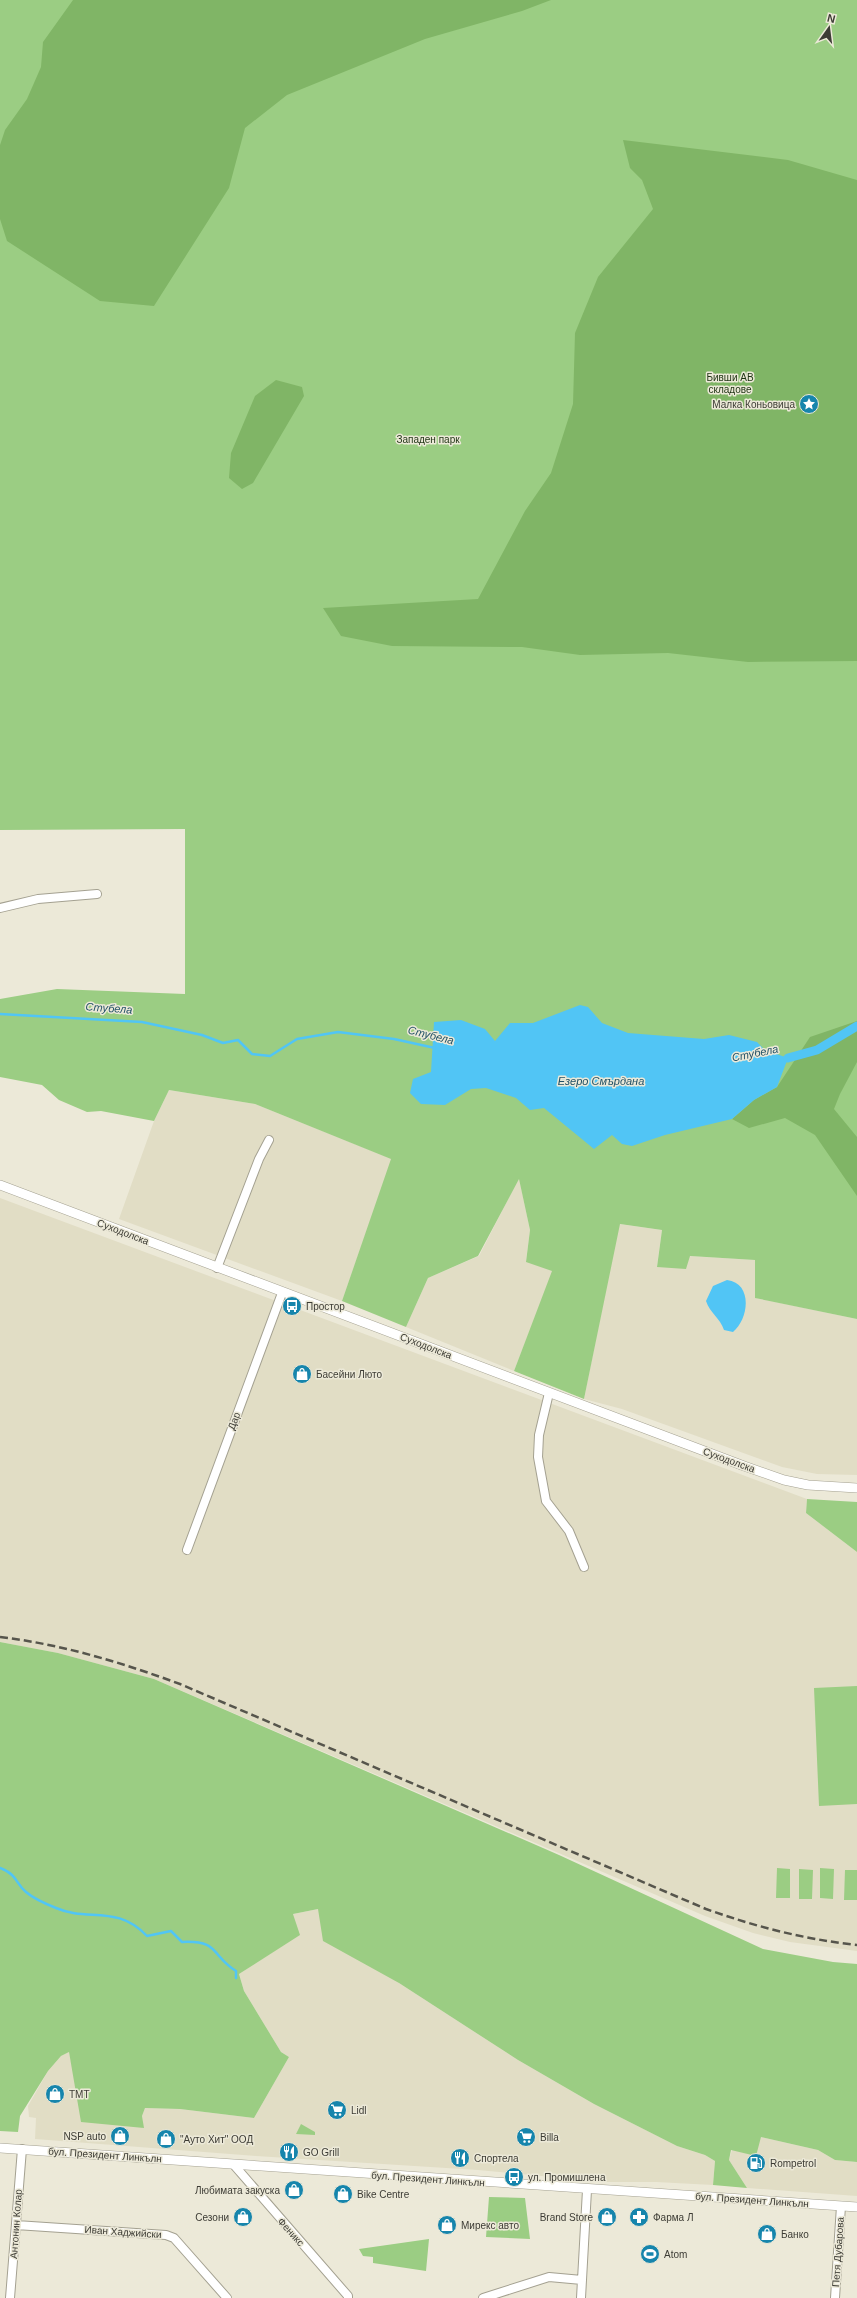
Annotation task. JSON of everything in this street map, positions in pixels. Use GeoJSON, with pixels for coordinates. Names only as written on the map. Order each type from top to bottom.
{"type":"FeatureCollection","features":[{"type":"Feature","properties":{"kind":"street"},"geometry":{"type":"LineString","coordinates":[[0,908],[38,899],[97,894]]}},
{"type":"Feature","properties":{"kind":"street"},"geometry":{"type":"LineString","coordinates":[[218,1268],[259,1159],[269,1140]]}},
{"type":"Feature","properties":{"kind":"street","name":"Суходолска"},"geometry":{"type":"LineString","coordinates":[[0,1185],[282,1293],[784,1480],[808,1485],[857,1488]]}},
{"type":"Feature","properties":{"kind":"street","name":"Дар"},"geometry":{"type":"LineString","coordinates":[[187,1550],[282,1293]]}},
{"type":"Feature","properties":{"kind":"street"},"geometry":{"type":"LineString","coordinates":[[549,1393],[539,1435],[538,1457],[546,1502],[570,1531],[584,1567]]}},
{"type":"Feature","properties":{"kind":"street","name":"бул. Президент Линкълн"},"geometry":{"type":"LineString","coordinates":[[0,2148],[587,2190],[857,2207]]}},
{"type":"Feature","properties":{"kind":"street","name":"Антонин Колар"},"geometry":{"type":"LineString","coordinates":[[10,2298],[22,2149]]}},
{"type":"Feature","properties":{"kind":"street","name":"Феникс"},"geometry":{"type":"LineString","coordinates":[[234,2165],[348,2296],[348,2298]]}},
{"type":"Feature","properties":{"kind":"street"},"geometry":{"type":"LineString","coordinates":[[581,2298],[587,2190]]}},
{"type":"Feature","properties":{"kind":"street","name":"Петя Дубарова"},"geometry":{"type":"LineString","coordinates":[[835,2298],[841,2206]]}},
{"type":"Feature","properties":{"kind":"street","name":"Иван Хаджийски"},"geometry":{"type":"LineString","coordinates":[[16,2225],[166,2235],[174,2238],[227,2298]]}},
{"type":"Feature","properties":{"kind":"street"},"geometry":{"type":"LineString","coordinates":[[483,2298],[549,2277],[582,2280]]}},
{"type":"Feature","properties":{"kind":"shaded area"},"geometry":{"type":"Polygon","coordinates":[[[169,1090],[255,1104],[392,1159],[342,1301],[119,1219],[154,1121],[169,1090]]]}},
{"type":"Feature","properties":{"kind":"shaded area"},"geometry":{"type":"Polygon","coordinates":[[[519,1178],[530,1230],[526,1261],[553,1271],[514,1371],[406,1327],[428,1278],[479,1256],[519,1178]]]}},
{"type":"Feature","properties":{"kind":"shaded area"},"geometry":{"type":"Polygon","coordinates":[[[0,1198],[807,1499],[806,1513],[857,1552],[857,1951],[790,1942],[753,1933],[705,1916],[154,1679],[58,1653],[0,1642],[0,1198]]]}},
{"type":"Feature","properties":{"kind":"shaded area"},"geometry":{"type":"Polygon","coordinates":[[[619,1224],[662,1230],[657,1266],[689,1256],[755,1260],[756,1298],[857,1319],[857,1475],[817,1474],[782,1467],[622,1409],[584,1399],[619,1224]]]}},
{"type":"Feature","properties":{"kind":"shaded area"},"geometry":{"type":"Polygon","coordinates":[[[318,1909],[399,1983],[518,2060],[594,2104],[677,2146],[705,2155],[715,2161],[713,2185],[656,2182],[604,2182],[478,2170],[256,2156],[35,2139],[36,2118],[29,2117],[28,2106],[48,2071],[61,2056],[69,2052],[74,2075],[143,2128],[142,2116],[145,2108],[180,2109],[254,2118],[289,2057],[281,2052],[244,1991],[239,1974],[299,1935],[293,1914],[318,1909]]]}},
{"type":"Feature","properties":{"kind":"shaded area"},"geometry":{"type":"Polygon","coordinates":[[[761,2137],[818,2150],[835,2160],[857,2162],[857,2196],[747,2188],[729,2160],[732,2150],[761,2137]]]}},
{"type":"Feature","properties":{"kind":"green space","name":"Западен парк"},"geometry":{"type":"Polygon","coordinates":[[[0,0],[857,0],[857,1319],[755,1298],[755,1260],[690,1256],[686,1269],[657,1267],[662,1230],[620,1224],[584,1399],[514,1371],[552,1271],[526,1262],[530,1230],[519,1179],[478,1256],[428,1278],[406,1327],[342,1301],[391,1159],[255,1104],[169,1090],[154,1121],[101,1111],[87,1112],[59,1100],[42,1085],[0,1077],[0,999],[57,989],[185,994],[185,829],[0,830],[0,0]]]}},
{"type":"Feature","properties":{"kind":"green space"},"geometry":{"type":"Polygon","coordinates":[[[73,0],[551,0],[522,11],[425,39],[287,95],[245,128],[229,188],[154,306],[100,301],[7,241],[0,219],[0,145],[5,130],[27,99],[41,67],[43,42],[73,0]]]}},
{"type":"Feature","properties":{"kind":"green space","name":"Бивши АВ складове"},"geometry":{"type":"Polygon","coordinates":[[[623,140],[788,160],[857,180],[857,661],[748,662],[668,653],[580,655],[522,647],[392,646],[341,636],[323,608],[478,599],[525,511],[551,473],[573,404],[575,333],[598,277],[653,209],[642,180],[630,168],[623,140]]]}},
{"type":"Feature","properties":{"kind":"green space"},"geometry":{"type":"Polygon","coordinates":[[[276,380],[302,387],[304,396],[253,483],[242,489],[229,478],[231,453],[255,396],[276,380]]]}},
{"type":"Feature","properties":{"kind":"green space"},"geometry":{"type":"Polygon","coordinates":[[[857,1021],[857,1062],[840,1094],[834,1109],[857,1137],[857,1196],[815,1135],[785,1118],[749,1128],[732,1119],[754,1100],[777,1087],[810,1037],[857,1021]]]}},
{"type":"Feature","properties":{"kind":"green space"},"geometry":{"type":"Polygon","coordinates":[[[807,1499],[857,1502],[857,1552],[806,1513],[807,1499]]]}},
{"type":"Feature","properties":{"kind":"green space"},"geometry":{"type":"Polygon","coordinates":[[[0,1642],[58,1653],[154,1679],[559,1855],[763,1949],[833,1962],[857,1964],[857,2162],[835,2160],[818,2150],[761,2137],[756,2156],[731,2150],[729,2160],[747,2188],[713,2185],[715,2161],[705,2155],[677,2146],[594,2104],[518,2060],[399,1983],[323,1941],[318,1909],[293,1914],[300,1935],[239,1974],[244,1991],[281,2052],[289,2057],[254,2118],[180,2109],[145,2108],[142,2116],[144,2128],[81,2122],[69,2052],[61,2056],[48,2071],[20,2116],[18,2132],[0,2131],[0,1642]]]}},
{"type":"Feature","properties":{"kind":"green space"},"geometry":{"type":"Polygon","coordinates":[[[857,1686],[857,1804],[819,1806],[814,1688],[857,1686]]]}},
{"type":"Feature","properties":{"kind":"green space"},"geometry":{"type":"Polygon","coordinates":[[[777,1868],[790,1869],[790,1898],[776,1898],[777,1868]]]}},
{"type":"Feature","properties":{"kind":"green space"},"geometry":{"type":"Polygon","coordinates":[[[820,1868],[834,1869],[833,1899],[820,1898],[820,1868]]]}},
{"type":"Feature","properties":{"kind":"green space"},"geometry":{"type":"Polygon","coordinates":[[[799,1869],[813,1870],[812,1899],[799,1899],[799,1869]]]}},
{"type":"Feature","properties":{"kind":"green space"},"geometry":{"type":"Polygon","coordinates":[[[845,1870],[857,1870],[857,1900],[844,1900],[845,1870]]]}},
{"type":"Feature","properties":{"kind":"green space"},"geometry":{"type":"Polygon","coordinates":[[[301,2124],[315,2132],[315,2135],[296,2134],[301,2124]]]}},
{"type":"Feature","properties":{"kind":"green space"},"geometry":{"type":"Polygon","coordinates":[[[489,2197],[525,2198],[530,2239],[486,2237],[489,2197]]]}},
{"type":"Feature","properties":{"kind":"green space"},"geometry":{"type":"Polygon","coordinates":[[[429,2239],[426,2271],[373,2263],[373,2257],[363,2256],[359,2249],[429,2239]]]}},
{"type":"Feature","properties":{"kind":"water","name":"Езеро Смърдана"},"geometry":{"type":"Polygon","coordinates":[[[580,1005],[588,1007],[602,1023],[628,1033],[704,1039],[729,1035],[757,1042],[765,1050],[788,1058],[777,1087],[754,1100],[732,1119],[665,1135],[632,1146],[622,1144],[612,1135],[594,1149],[544,1108],[530,1110],[516,1098],[486,1088],[471,1089],[445,1105],[421,1104],[410,1093],[413,1079],[431,1072],[434,1022],[461,1020],[485,1029],[495,1041],[510,1023],[533,1023],[580,1005]]]}},
{"type":"Feature","properties":{"kind":"water"},"geometry":{"type":"Polygon","coordinates":[[[727,1280],[735,1283],[741,1288],[745,1294],[746,1302],[742,1319],[733,1332],[724,1330],[706,1301],[713,1286],[727,1280]]]}},
{"type":"Feature","properties":{"kind":"waterway","name":"Стубела"},"geometry":{"type":"LineString","coordinates":[[0,1014],[142,1022],[202,1035],[223,1043],[238,1040],[252,1054],[270,1056],[297,1039],[338,1032],[394,1039],[435,1048]]}},
{"type":"Feature","properties":{"kind":"waterway","name":"Стубела"},"geometry":{"type":"LineString","coordinates":[[788,1058],[817,1050],[857,1026]]}},
{"type":"Feature","properties":{"kind":"waterway"},"geometry":{"type":"LineString","coordinates":[[0,1868],[10,1873],[22,1889],[29,1895],[56,1908],[68,1912],[102,1915],[125,1920],[136,1926],[147,1936],[171,1931],[182,1942],[194,1942],[209,1946],[222,1960],[236,1971],[236,1978]]}},
{"type":"Feature","properties":{"kind":"railway"},"geometry":{"type":"LineString","coordinates":[[0,1637],[46,1644],[92,1655],[180,1684],[706,1909],[780,1932],[857,1945]]}},
{"type":"Feature","properties":{"kind":"place","name":"Малка Коньовица"},"geometry":{"type":"Point","coordinates":[809,404]}},
{"type":"Feature","properties":{"kind":"place","name":"Простор"},"geometry":{"type":"Point","coordinates":[292,1306]}},
{"type":"Feature","properties":{"kind":"place","name":"Басейни Люто"},"geometry":{"type":"Point","coordinates":[302,1374]}},
{"type":"Feature","properties":{"kind":"place","name":"TMT"},"geometry":{"type":"Point","coordinates":[55,2094]}},
{"type":"Feature","properties":{"kind":"place","name":"Lidl"},"geometry":{"type":"Point","coordinates":[337,2110]}},
{"type":"Feature","properties":{"kind":"place","name":"NSP auto"},"geometry":{"type":"Point","coordinates":[120,2136]}},
{"type":"Feature","properties":{"kind":"place","name":"Billa"},"geometry":{"type":"Point","coordinates":[526,2137]}},
{"type":"Feature","properties":{"kind":"place","name":"\"Ауто Хит\" ООД"},"geometry":{"type":"Point","coordinates":[166,2139]}},
{"type":"Feature","properties":{"kind":"place","name":"GO Grill"},"geometry":{"type":"Point","coordinates":[289,2152]}},
{"type":"Feature","properties":{"kind":"place","name":"Спортела"},"geometry":{"type":"Point","coordinates":[460,2158]}},
{"type":"Feature","properties":{"kind":"place","name":"Rompetrol"},"geometry":{"type":"Point","coordinates":[756,2163]}},
{"type":"Feature","properties":{"kind":"place","name":"ул. Промишлена"},"geometry":{"type":"Point","coordinates":[514,2177]}},
{"type":"Feature","properties":{"kind":"place","name":"Любимата закуска"},"geometry":{"type":"Point","coordinates":[294,2190]}},
{"type":"Feature","properties":{"kind":"place","name":"Bike Centre"},"geometry":{"type":"Point","coordinates":[343,2194]}},
{"type":"Feature","properties":{"kind":"place","name":"Сезони"},"geometry":{"type":"Point","coordinates":[243,2217]}},
{"type":"Feature","properties":{"kind":"place","name":"Brand Store"},"geometry":{"type":"Point","coordinates":[607,2217]}},
{"type":"Feature","properties":{"kind":"place","name":"Фарма Л"},"geometry":{"type":"Point","coordinates":[639,2217]}},
{"type":"Feature","properties":{"kind":"place","name":"Мирекс авто"},"geometry":{"type":"Point","coordinates":[447,2225]}},
{"type":"Feature","properties":{"kind":"place","name":"Банко"},"geometry":{"type":"Point","coordinates":[767,2234]}},
{"type":"Feature","properties":{"kind":"place","name":"Atom"},"geometry":{"type":"Point","coordinates":[650,2254]}}]}
